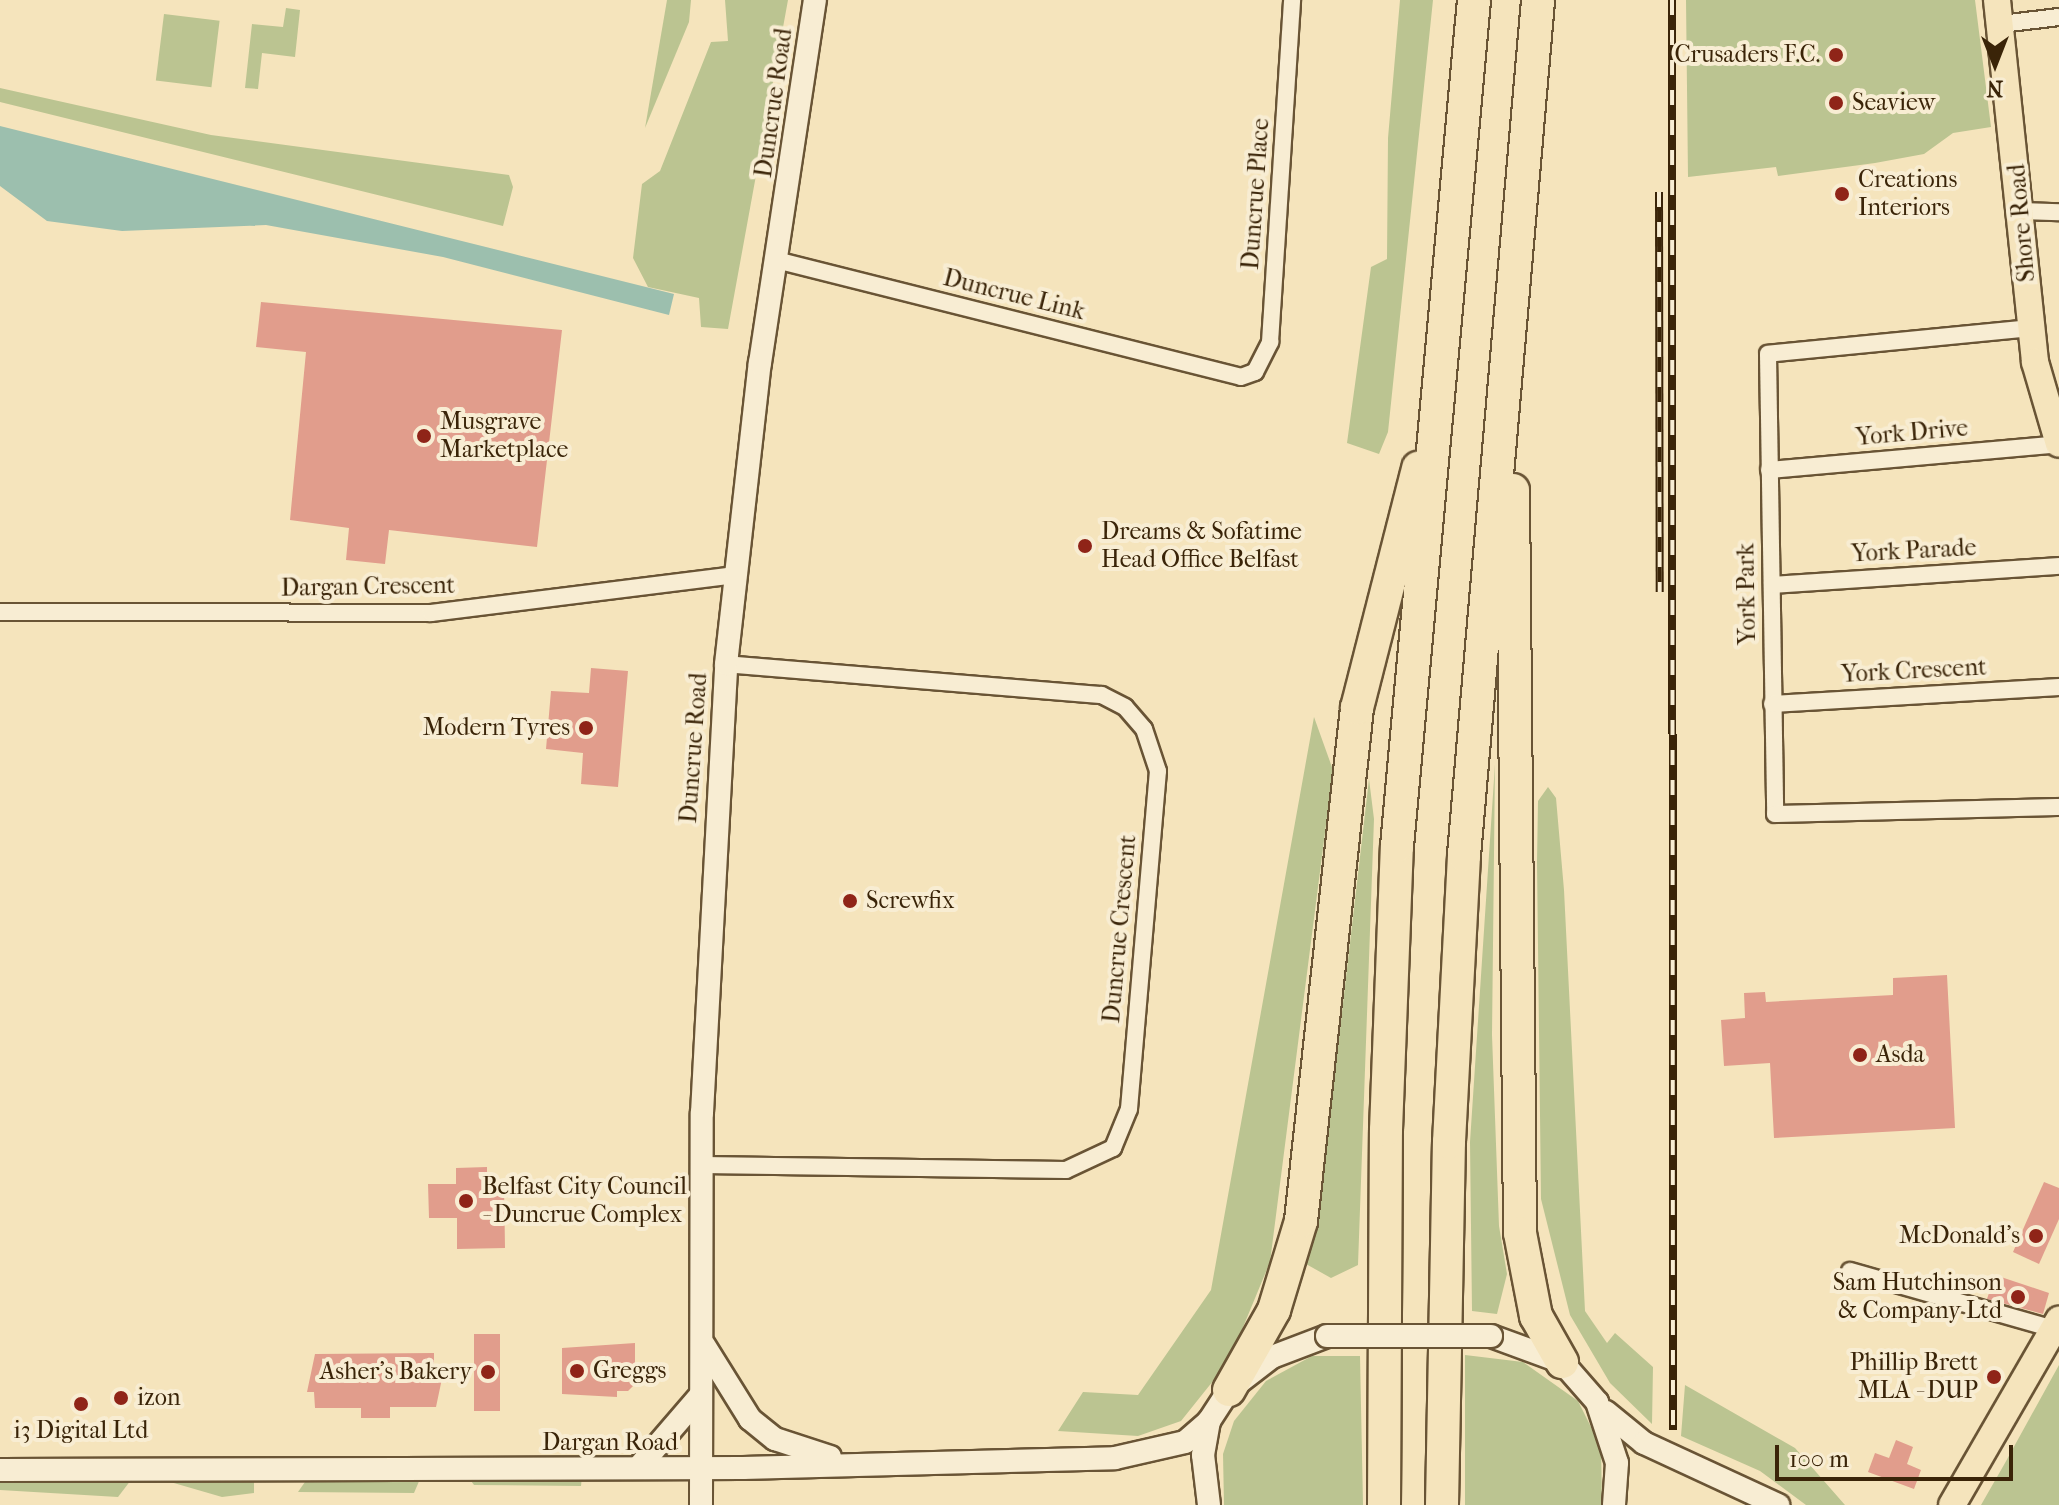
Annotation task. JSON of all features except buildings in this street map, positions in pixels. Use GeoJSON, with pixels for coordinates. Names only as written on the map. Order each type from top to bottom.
{"type":"FeatureCollection","features":[{"type":"Feature","properties":{"kind":"highway"},"geometry":{"type":"LineString","coordinates":[[1384,1505],[1386,1130],[1397,846],[1474,0]]}},
{"type":"Feature","properties":{"kind":"highway"},"geometry":{"type":"LineString","coordinates":[[1442,1505],[1449,1142],[1464,855],[1538,0]]}},
{"type":"Feature","properties":{"kind":"highway"},"geometry":{"type":"LineString","coordinates":[[1504,384],[1513,483],[1520,1233],[1536,1316],[1562,1362]]}},
{"type":"Feature","properties":{"kind":"highway"},"geometry":{"type":"LineString","coordinates":[[1229,1390],[1285,1285],[1301,1221],[1357,708],[1407,501],[1437,412]]}},
{"type":"Feature","properties":{"kind":"main road","name":"Shore Road"},"geometry":{"type":"LineString","coordinates":[[1999,12],[2031,328],[2059,444]]}},
{"type":"Feature","properties":{"kind":"main road"},"geometry":{"type":"LineString","coordinates":[[1952,1505],[2057,1324]]}},
{"type":"Feature","properties":{"kind":"street","name":"Duncrue Road"},"geometry":{"type":"LineString","coordinates":[[701,1505],[699,1397],[704,1344],[702,1165],[726,664],[734,575],[776,260],[815,0]]}},
{"type":"Feature","properties":{"kind":"street","name":"Duncrue Place"},"geometry":{"type":"LineString","coordinates":[[1241,377],[1255,372],[1270,342],[1292,0]]}},
{"type":"Feature","properties":{"kind":"street"},"geometry":{"type":"LineString","coordinates":[[1999,12],[2059,17]]}},
{"type":"Feature","properties":{"kind":"street"},"geometry":{"type":"LineString","coordinates":[[2021,211],[2059,212]]}},
{"type":"Feature","properties":{"kind":"street","name":"Duncrue Link"},"geometry":{"type":"LineString","coordinates":[[776,260],[1241,377]]}},
{"type":"Feature","properties":{"kind":"street","name":"York Park"},"geometry":{"type":"LineString","coordinates":[[2031,328],[1768,354],[1775,814],[1786,818],[2059,807]]}},
{"type":"Feature","properties":{"kind":"street","name":"York Drive"},"geometry":{"type":"LineString","coordinates":[[1769,470],[2059,444]]}},
{"type":"Feature","properties":{"kind":"street","name":"York Parade"},"geometry":{"type":"LineString","coordinates":[[1772,585],[2059,566]]}},
{"type":"Feature","properties":{"kind":"street","name":"Dargan Crescent"},"geometry":{"type":"LineString","coordinates":[[0,612],[431,613],[734,575]]}},
{"type":"Feature","properties":{"kind":"street","name":"Duncrue Crescent"},"geometry":{"type":"LineString","coordinates":[[702,1165],[1066,1170],[1113,1148],[1129,1109],[1158,771],[1144,729],[1125,707],[1101,695],[726,664]]}},
{"type":"Feature","properties":{"kind":"street","name":"York Crescent"},"geometry":{"type":"LineString","coordinates":[[1772,704],[2059,687]]}},
{"type":"Feature","properties":{"kind":"street"},"geometry":{"type":"LineString","coordinates":[[1850,1271],[2057,1324]]}},
{"type":"Feature","properties":{"kind":"street"},"geometry":{"type":"LineString","coordinates":[[1209,1505],[1203,1455],[1209,1421],[1229,1390],[1272,1357],[1327,1336],[1491,1336],[1562,1362],[1597,1402],[1644,1443],[1778,1505]]}},
{"type":"Feature","properties":{"kind":"street"},"geometry":{"type":"LineString","coordinates":[[704,1344],[731,1397],[775,1439],[853,1462]]}},
{"type":"Feature","properties":{"kind":"street"},"geometry":{"type":"LineString","coordinates":[[638,1468],[699,1397]]}},
{"type":"Feature","properties":{"kind":"street"},"geometry":{"type":"LineString","coordinates":[[1597,1402],[1617,1463],[1614,1505]]}},
{"type":"Feature","properties":{"kind":"street","name":"Dargan Road"},"geometry":{"type":"LineString","coordinates":[[0,1470],[700,1468],[1115,1458],[1185,1442],[1209,1421]]}},
{"type":"Feature","properties":{"kind":"green space"},"geometry":{"type":"Polygon","coordinates":[[[667,0],[691,0],[689,22],[645,128],[667,0]]]}},
{"type":"Feature","properties":{"kind":"green space"},"geometry":{"type":"Polygon","coordinates":[[[725,0],[788,0],[728,329],[701,327],[699,298],[648,287],[633,258],[642,184],[660,171],[711,42],[728,41],[725,0]]]}},
{"type":"Feature","properties":{"kind":"green space"},"geometry":{"type":"Polygon","coordinates":[[[1400,0],[1433,0],[1388,432],[1379,454],[1347,443],[1371,267],[1387,259],[1388,138],[1400,0]]]}},
{"type":"Feature","properties":{"kind":"green space","name":"Crusaders F.C."},"geometry":{"type":"Polygon","coordinates":[[[1686,0],[1975,0],[1991,127],[1953,133],[1924,154],[1875,163],[1778,176],[1776,167],[1688,177],[1686,0]]]}},
{"type":"Feature","properties":{"kind":"green space"},"geometry":{"type":"Polygon","coordinates":[[[286,8],[300,10],[295,57],[262,53],[258,89],[245,88],[252,24],[283,27],[286,8]]]}},
{"type":"Feature","properties":{"kind":"green space"},"geometry":{"type":"Polygon","coordinates":[[[164,14],[220,21],[211,87],[156,81],[164,14]]]}},
{"type":"Feature","properties":{"kind":"green space"},"geometry":{"type":"Polygon","coordinates":[[[0,88],[211,135],[509,175],[513,187],[503,226],[0,102],[0,88]]]}},
{"type":"Feature","properties":{"kind":"green space"},"geometry":{"type":"Polygon","coordinates":[[[1314,717],[1333,770],[1270,1262],[1229,1361],[1181,1421],[1138,1436],[1058,1431],[1083,1392],[1138,1395],[1211,1290],[1314,717]]]}},
{"type":"Feature","properties":{"kind":"green space"},"geometry":{"type":"Polygon","coordinates":[[[1495,764],[1492,1035],[1499,1226],[1507,1274],[1497,1314],[1472,1311],[1470,1142],[1495,764]]]}},
{"type":"Feature","properties":{"kind":"green space"},"geometry":{"type":"Polygon","coordinates":[[[1369,779],[1374,819],[1358,1265],[1331,1278],[1306,1264],[1326,1150],[1369,779]]]}},
{"type":"Feature","properties":{"kind":"green space"},"geometry":{"type":"Polygon","coordinates":[[[1548,787],[1556,798],[1564,890],[1585,1311],[1607,1343],[1615,1333],[1653,1367],[1652,1424],[1610,1383],[1570,1315],[1541,1199],[1538,801],[1548,787]]]}},
{"type":"Feature","properties":{"kind":"green space"},"geometry":{"type":"Polygon","coordinates":[[[1465,1355],[1523,1362],[1578,1401],[1601,1447],[1602,1505],[1465,1505],[1465,1355]]]}},
{"type":"Feature","properties":{"kind":"green space"},"geometry":{"type":"Polygon","coordinates":[[[1312,1356],[1360,1356],[1363,1505],[1224,1505],[1223,1454],[1234,1421],[1266,1381],[1312,1356]]]}},
{"type":"Feature","properties":{"kind":"green space"},"geometry":{"type":"Polygon","coordinates":[[[2059,1365],[2059,1505],[1981,1505],[2005,1463],[2059,1365]]]}},
{"type":"Feature","properties":{"kind":"green space"},"geometry":{"type":"Polygon","coordinates":[[[1685,1385],[1795,1448],[1845,1505],[1806,1505],[1760,1471],[1681,1436],[1685,1385]]]}},
{"type":"Feature","properties":{"kind":"green space"},"geometry":{"type":"Polygon","coordinates":[[[582,1476],[581,1486],[474,1485],[469,1478],[582,1476]]]}},
{"type":"Feature","properties":{"kind":"green space"},"geometry":{"type":"Polygon","coordinates":[[[160,1479],[254,1480],[254,1493],[222,1497],[160,1479]]]}},
{"type":"Feature","properties":{"kind":"green space"},"geometry":{"type":"Polygon","coordinates":[[[307,1479],[420,1479],[414,1493],[298,1492],[307,1479]]]}},
{"type":"Feature","properties":{"kind":"green space"},"geometry":{"type":"Polygon","coordinates":[[[131,1480],[118,1497],[0,1490],[0,1481],[131,1480]]]}},
{"type":"Feature","properties":{"kind":"shaded area"},"geometry":{"type":"Polygon","coordinates":[[[0,126],[674,294],[669,315],[443,257],[266,225],[122,231],[47,221],[0,186],[0,126]]]}},
{"type":"Feature","properties":{"kind":"railway"},"geometry":{"type":"LineString","coordinates":[[1672,0],[1673,1430]]}},
{"type":"Feature","properties":{"kind":"railway"},"geometry":{"type":"LineString","coordinates":[[1659,192],[1660,592]]}},
{"type":"Feature","properties":{"kind":"place","name":"Crusaders F.C."},"geometry":{"type":"Point","coordinates":[1836,55]}},
{"type":"Feature","properties":{"kind":"place","name":"Seaview"},"geometry":{"type":"Point","coordinates":[1836,103]}},
{"type":"Feature","properties":{"kind":"place","name":"Creations Interiors"},"geometry":{"type":"Point","coordinates":[1842,194]}},
{"type":"Feature","properties":{"kind":"place","name":"Musgrave Marketplace"},"geometry":{"type":"Point","coordinates":[424,436]}},
{"type":"Feature","properties":{"kind":"place","name":"Dreams & Sofatime Head Office Belfast"},"geometry":{"type":"Point","coordinates":[1085,546]}},
{"type":"Feature","properties":{"kind":"place","name":"Modern Tyres"},"geometry":{"type":"Point","coordinates":[586,728]}},
{"type":"Feature","properties":{"kind":"place","name":"Screwfix"},"geometry":{"type":"Point","coordinates":[850,901]}},
{"type":"Feature","properties":{"kind":"place","name":"Asda"},"geometry":{"type":"Point","coordinates":[1860,1055]}},
{"type":"Feature","properties":{"kind":"place","name":"Belfast City Council - Duncrue Complex"},"geometry":{"type":"Point","coordinates":[466,1201]}},
{"type":"Feature","properties":{"kind":"place","name":"McDonald's"},"geometry":{"type":"Point","coordinates":[2036,1236]}},
{"type":"Feature","properties":{"kind":"place","name":"Sam Hutchinson & Company Ltd"},"geometry":{"type":"Point","coordinates":[2018,1297]}},
{"type":"Feature","properties":{"kind":"place","name":"Greggs"},"geometry":{"type":"Point","coordinates":[577,1371]}},
{"type":"Feature","properties":{"kind":"place","name":"Asher's Bakery"},"geometry":{"type":"Point","coordinates":[488,1372]}},
{"type":"Feature","properties":{"kind":"place","name":"Phillip Brett MLA - DUP"},"geometry":{"type":"Point","coordinates":[1994,1377]}},
{"type":"Feature","properties":{"kind":"place","name":"izon"},"geometry":{"type":"Point","coordinates":[121,1398]}},
{"type":"Feature","properties":{"kind":"place","name":"i3 Digital Ltd"},"geometry":{"type":"Point","coordinates":[81,1404]}}]}
